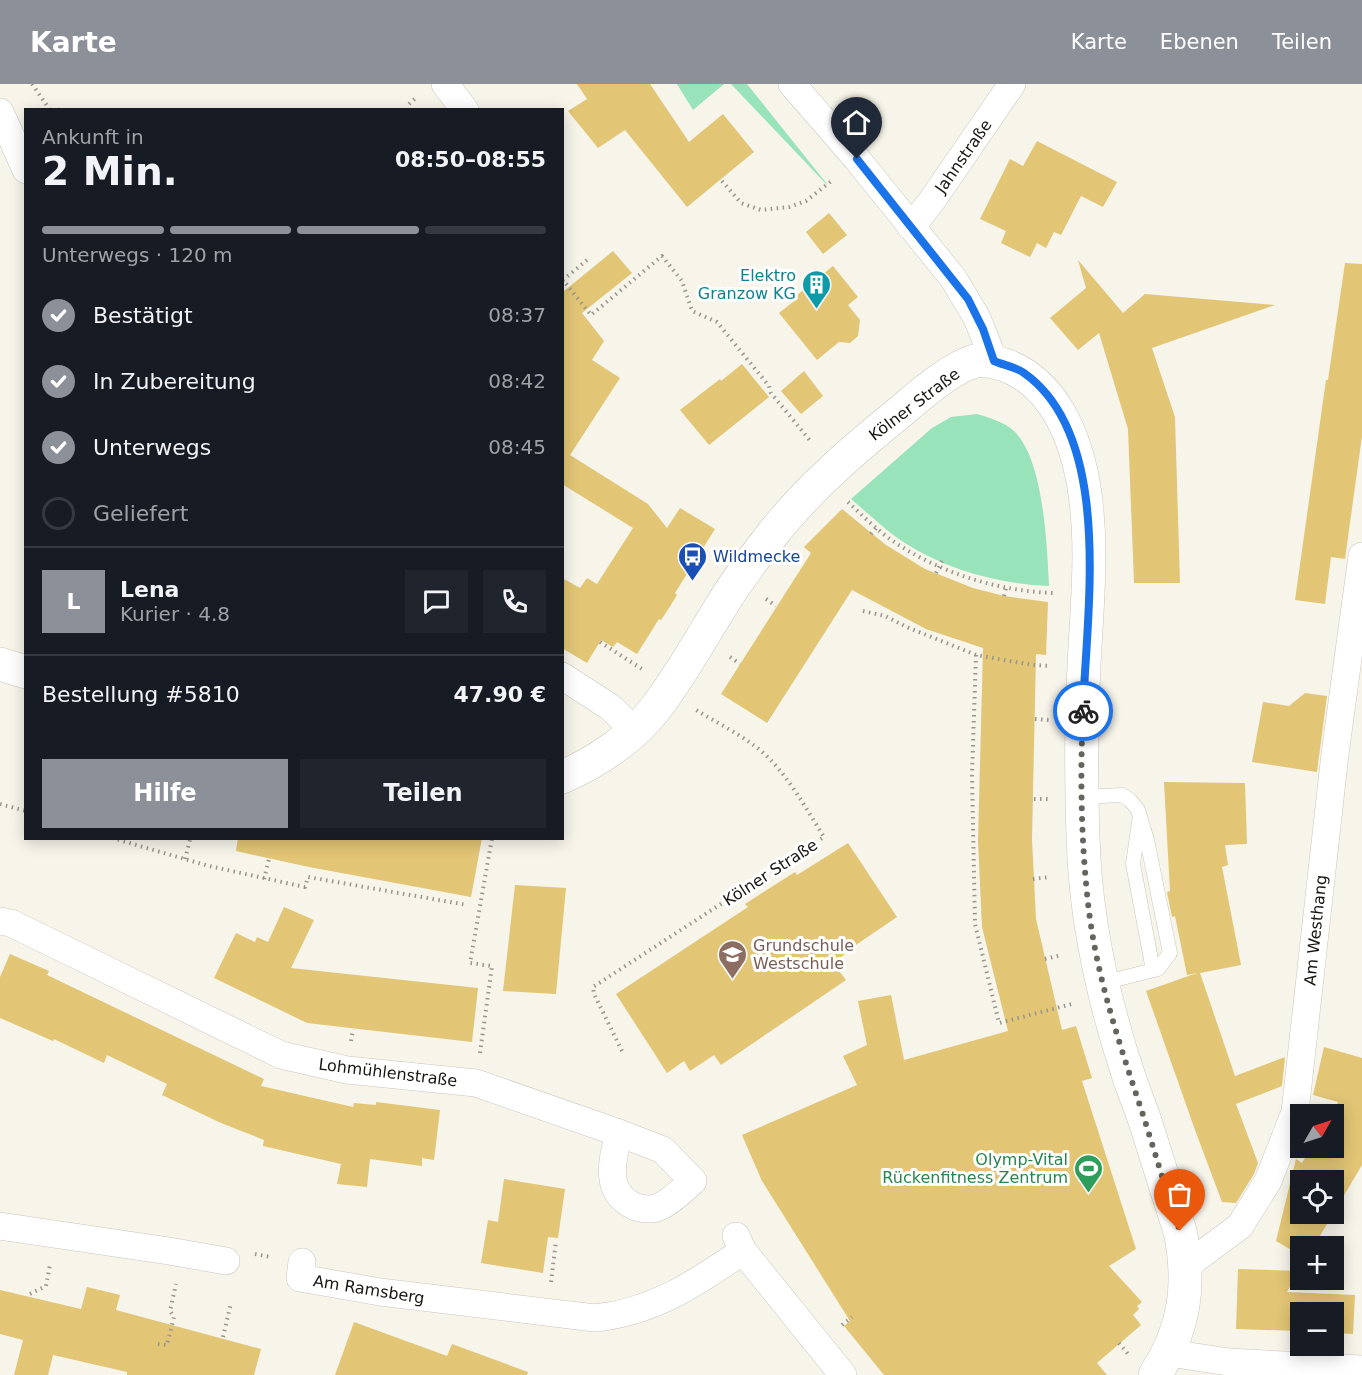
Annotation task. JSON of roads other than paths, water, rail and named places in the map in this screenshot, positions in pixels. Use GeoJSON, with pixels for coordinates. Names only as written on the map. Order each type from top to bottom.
{"type":"FeatureCollection","features":[{"type":"Feature","properties":{"kind":"main road","name":"Kölner Straße"},"geometry":{"type":"LineString","coordinates":[[564,776],[605,754],[653,712],[735,585],[794,508],[826,477],[891,419],[939,381],[970,363],[981,360],[994,361]]}},
{"type":"Feature","properties":{"kind":"main road"},"geometry":{"type":"LineString","coordinates":[[994,361],[1023,372],[1053,401],[1070,433],[1083,481],[1090,550],[1084,666],[1082,797],[1088,903],[1104,988],[1129,1077],[1180,1231],[1186,1266],[1183,1314],[1162,1364]]}},
{"type":"Feature","properties":{"kind":"main road"},"geometry":{"type":"LineString","coordinates":[[0,664],[24,671]]}},
{"type":"Feature","properties":{"kind":"street"},"geometry":{"type":"LineString","coordinates":[[445,84],[463,108]]}},
{"type":"Feature","properties":{"kind":"street"},"geometry":{"type":"LineString","coordinates":[[792,84],[857,159],[968,299],[983,329],[994,361]]}},
{"type":"Feature","properties":{"kind":"street","name":"Jahnstraße"},"geometry":{"type":"LineString","coordinates":[[911,227],[931,202],[1012,84]]}},
{"type":"Feature","properties":{"kind":"street"},"geometry":{"type":"LineString","coordinates":[[0,112],[24,166]]}},
{"type":"Feature","properties":{"kind":"street","name":"Am Westhang"},"geometry":{"type":"LineString","coordinates":[[1186,1266],[1240,1226],[1268,1181],[1295,1112],[1335,754],[1362,556]]}},
{"type":"Feature","properties":{"kind":"street"},"geometry":{"type":"LineString","coordinates":[[564,677],[610,707],[634,730]]}},
{"type":"Feature","properties":{"kind":"street","name":"Lohmühlenstraße"},"geometry":{"type":"LineString","coordinates":[[0,921],[11,923],[281,1055],[347,1070],[476,1083],[619,1132]]}},
{"type":"Feature","properties":{"kind":"street"},"geometry":{"type":"LineString","coordinates":[[0,1226],[226,1261]]}},
{"type":"Feature","properties":{"kind":"street","name":"Am Ramsberg"},"geometry":{"type":"LineString","coordinates":[[302,1262],[300,1278],[380,1292],[595,1318],[619,1316],[637,1311],[674,1295],[739,1243],[843,1375]]}},
{"type":"Feature","properties":{"kind":"street"},"geometry":{"type":"LineString","coordinates":[[1162,1364],[1229,1362],[1362,1369]]}},
{"type":"Feature","properties":{"kind":"lane"},"geometry":{"type":"LineString","coordinates":[[1082,797],[1122,795],[1130,800],[1138,810],[1147,840],[1170,953],[1158,969],[1104,988]]}},
{"type":"Feature","properties":{"kind":"lane"},"geometry":{"type":"LineString","coordinates":[[1140,816],[1133,864],[1153,970]]}},
{"type":"Feature","properties":{"kind":"place","name":"Elektro Granzow KG"},"geometry":{"type":"Point","coordinates":[817,310]}},
{"type":"Feature","properties":{"kind":"place","name":"Wildmecke"},"geometry":{"type":"Point","coordinates":[692,582]}},
{"type":"Feature","properties":{"kind":"place","name":"Grundschule Westschule"},"geometry":{"type":"Point","coordinates":[732,980]}},
{"type":"Feature","properties":{"kind":"place","name":"Olymp-Vital Rückenfitness Zentrum"},"geometry":{"type":"Point","coordinates":[1089,1194]}}]}
